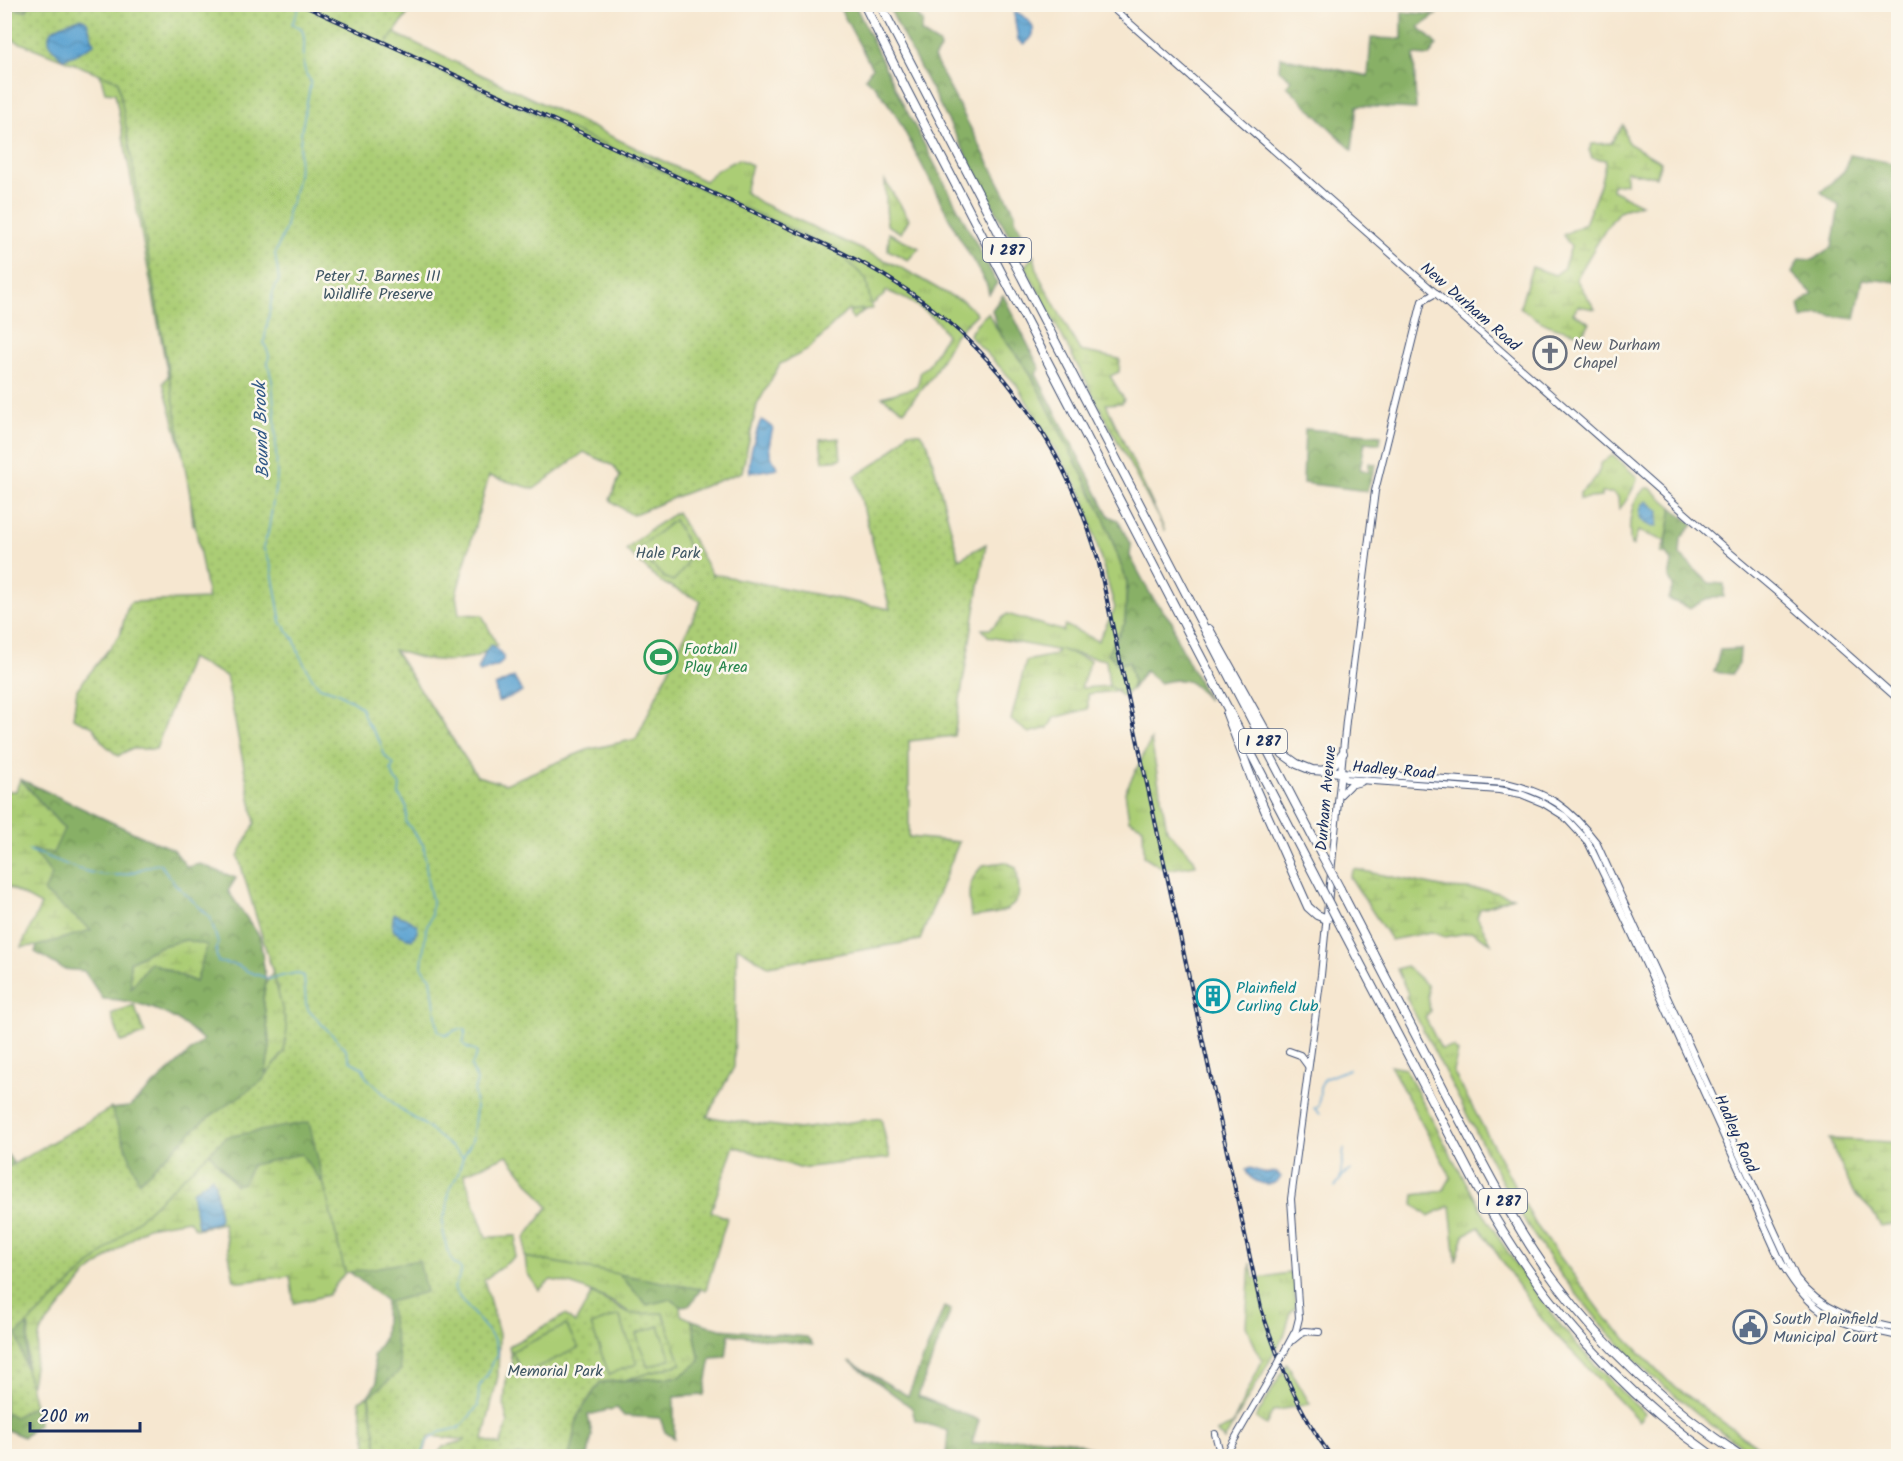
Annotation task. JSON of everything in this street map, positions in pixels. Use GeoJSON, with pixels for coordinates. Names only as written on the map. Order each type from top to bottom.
{"type":"FeatureCollection","features":[{"type":"Feature","properties":{"kind":"highway","name":"I 287"},"geometry":{"type":"LineString","coordinates":[[864,4],[911,99],[1496,1221],[1527,1270],[1563,1318],[1609,1369],[1661,1417],[1713,1456]]}},
{"type":"Feature","properties":{"kind":"highway","name":"I 287"},"geometry":{"type":"LineString","coordinates":[[880,4],[1496,1189],[1542,1263],[1591,1326],[1638,1375],[1698,1426],[1741,1456]]}},
{"type":"Feature","properties":{"kind":"highway"},"geometry":{"type":"LineString","coordinates":[[1203,626],[1211,630],[1277,748],[1297,764],[1312,770],[1341,772]]}},
{"type":"Feature","properties":{"kind":"highway"},"geometry":{"type":"LineString","coordinates":[[1226,705],[1228,720],[1256,790],[1304,899],[1313,913],[1327,919]]}},
{"type":"Feature","properties":{"kind":"highway"},"geometry":{"type":"LineString","coordinates":[[1321,771],[1329,768],[1343,753]]}},
{"type":"Feature","properties":{"kind":"main road","name":"New Durham Road"},"geometry":{"type":"LineString","coordinates":[[1108,4],[1899,699]]}},
{"type":"Feature","properties":{"kind":"main road","name":"Durham Avenue"},"geometry":{"type":"LineString","coordinates":[[1287,1347],[1296,1330],[1299,1318],[1291,1200],[1327,919],[1343,753],[1375,491],[1422,301],[1436,293]]}},
{"type":"Feature","properties":{"kind":"main road","name":"Hadley Road"},"geometry":{"type":"LineString","coordinates":[[1341,772],[1346,779],[1499,790],[1521,794],[1556,811],[1580,832],[1588,842],[1633,935],[1784,1261],[1803,1286],[1826,1306],[1840,1314],[1899,1329]]}},
{"type":"Feature","properties":{"kind":"main road","name":"Hadley Road"},"geometry":{"type":"LineString","coordinates":[[1341,772],[1506,783],[1543,795],[1576,817],[1596,842],[1795,1287],[1824,1313],[1840,1321],[1899,1336]]}},
{"type":"Feature","properties":{"kind":"main road"},"geometry":{"type":"LineString","coordinates":[[1340,796],[1350,785],[1364,781]]}},
{"type":"Feature","properties":{"kind":"main road"},"geometry":{"type":"LineString","coordinates":[[1289,1051],[1303,1057],[1309,1067]]}},
{"type":"Feature","properties":{"kind":"main road"},"geometry":{"type":"LineString","coordinates":[[1223,1456],[1287,1347],[1304,1331],[1319,1332]]}},
{"type":"Feature","properties":{"kind":"main road"},"geometry":{"type":"LineString","coordinates":[[1215,1434],[1223,1456]]}},
{"type":"Feature","properties":{"kind":"green space","name":"Peter J. Barnes III Wildlife Preserve"},"geometry":{"type":"Polygon","coordinates":[[[5,5],[414,5],[385,46],[835,249],[866,279],[872,309],[847,311],[808,350],[780,364],[757,405],[742,472],[632,515],[610,500],[620,476],[614,466],[584,452],[534,489],[489,476],[456,595],[459,614],[482,615],[497,645],[476,657],[450,661],[424,659],[394,650],[477,776],[505,784],[587,750],[636,739],[701,601],[661,582],[626,550],[649,530],[677,512],[713,576],[714,574],[890,609],[855,476],[884,457],[908,432],[920,433],[928,444],[959,559],[986,544],[954,736],[909,741],[909,837],[959,842],[920,940],[768,966],[737,947],[734,1067],[707,1117],[799,1129],[881,1118],[890,1158],[799,1168],[734,1146],[711,1211],[727,1218],[706,1290],[525,1257],[525,1238],[548,1207],[507,1155],[464,1174],[486,1237],[517,1236],[515,1257],[484,1280],[499,1334],[498,1376],[483,1440],[500,1445],[508,1423],[504,1407],[506,1379],[512,1363],[509,1346],[565,1315],[575,1323],[592,1293],[630,1314],[663,1313],[681,1364],[625,1380],[600,1382],[578,1415],[569,1456],[436,1456],[443,1447],[466,1440],[429,1436],[423,1456],[379,1456],[369,1397],[401,1370],[389,1302],[426,1292],[419,1260],[345,1273],[309,1122],[226,1137],[17,1334],[35,1405],[15,1417],[5,1412],[5,1169],[111,1108],[139,1182],[202,1122],[262,1081],[284,1052],[287,1029],[275,980],[238,856],[255,823],[226,676],[190,658],[156,749],[130,749],[118,756],[102,742],[93,727],[73,718],[77,689],[120,635],[128,605],[131,602],[208,599],[118,81],[5,37],[4,8],[26,11],[29,7],[24,9],[5,5]]]}},
{"type":"Feature","properties":{"kind":"green space"},"geometry":{"type":"Polygon","coordinates":[[[109,5],[200,524],[193,525],[188,473],[163,383],[168,376],[115,93],[105,92],[100,74],[99,12],[109,5]]]}},
{"type":"Feature","properties":{"kind":"green space"},"geometry":{"type":"Polygon","coordinates":[[[261,5],[394,26],[396,34],[705,181],[717,170],[739,159],[752,165],[745,192],[761,203],[902,268],[963,301],[977,314],[955,335],[933,375],[904,411],[882,397],[917,387],[921,371],[928,366],[946,335],[936,320],[921,308],[887,291],[853,319],[850,315],[839,266],[261,5]]]}},
{"type":"Feature","properties":{"kind":"green space"},"geometry":{"type":"Polygon","coordinates":[[[838,5],[855,5],[902,102],[997,283],[989,294],[987,285],[958,235],[895,113],[875,86],[865,78],[872,68],[838,5]]]}},
{"type":"Feature","properties":{"kind":"green space"},"geometry":{"type":"Polygon","coordinates":[[[888,5],[911,5],[909,8],[923,21],[921,33],[939,44],[940,49],[934,58],[1015,213],[1015,219],[1026,240],[1020,245],[1013,243],[888,5]]]}},
{"type":"Feature","properties":{"kind":"green space"},"geometry":{"type":"Polygon","coordinates":[[[1402,12],[1436,15],[1419,27],[1437,45],[1429,56],[1414,55],[1416,109],[1357,106],[1352,150],[1287,86],[1291,80],[1279,70],[1280,57],[1368,76],[1371,38],[1402,39],[1402,12]]]}},
{"type":"Feature","properties":{"kind":"green space"},"geometry":{"type":"Polygon","coordinates":[[[1623,125],[1628,143],[1661,162],[1656,177],[1626,171],[1626,183],[1613,185],[1612,190],[1641,204],[1619,211],[1576,279],[1595,309],[1578,306],[1573,313],[1590,323],[1582,334],[1564,330],[1536,318],[1520,307],[1532,267],[1555,275],[1563,269],[1571,247],[1563,235],[1585,224],[1600,185],[1606,160],[1592,158],[1589,150],[1592,144],[1611,143],[1623,125]]]}},
{"type":"Feature","properties":{"kind":"green space"},"geometry":{"type":"Polygon","coordinates":[[[1850,155],[1898,164],[1898,282],[1863,279],[1855,319],[1817,314],[1802,319],[1799,304],[1813,294],[1792,273],[1799,259],[1813,260],[1832,247],[1839,206],[1821,192],[1844,171],[1850,155]]]}},
{"type":"Feature","properties":{"kind":"green space"},"geometry":{"type":"Polygon","coordinates":[[[885,181],[909,219],[901,233],[887,225],[885,181]]]}},
{"type":"Feature","properties":{"kind":"green space"},"geometry":{"type":"Polygon","coordinates":[[[889,233],[919,248],[908,260],[888,250],[889,233]]]}},
{"type":"Feature","properties":{"kind":"green space"},"geometry":{"type":"Polygon","coordinates":[[[1034,255],[1038,274],[1080,351],[1120,359],[1119,372],[1110,376],[1124,399],[1122,403],[1106,404],[1165,531],[1025,266],[1034,255]]]}},
{"type":"Feature","properties":{"kind":"green space"},"geometry":{"type":"Polygon","coordinates":[[[1003,295],[1040,369],[1036,374],[1109,516],[1118,520],[1131,546],[1130,556],[1152,597],[1173,623],[1176,637],[1208,700],[1188,681],[1176,680],[1160,683],[1145,671],[1132,689],[1133,680],[1129,662],[1117,664],[1108,653],[1125,623],[1127,582],[1103,515],[1030,373],[998,331],[992,310],[1003,295]]]}},
{"type":"Feature","properties":{"kind":"green space"},"geometry":{"type":"Polygon","coordinates":[[[988,313],[998,331],[1030,373],[1103,515],[1127,582],[1125,623],[1108,653],[1129,662],[1132,685],[1123,697],[1109,686],[1106,660],[989,637],[982,629],[990,629],[1007,614],[1063,631],[1065,625],[1098,641],[1115,608],[1083,496],[1017,385],[969,335],[988,313]]]}},
{"type":"Feature","properties":{"kind":"green space"},"geometry":{"type":"Polygon","coordinates":[[[1305,429],[1381,435],[1380,444],[1365,442],[1360,469],[1369,472],[1369,463],[1376,464],[1367,491],[1303,483],[1305,429]]]}},
{"type":"Feature","properties":{"kind":"green space"},"geometry":{"type":"Polygon","coordinates":[[[839,438],[841,459],[823,461],[820,440],[839,438]]]}},
{"type":"Feature","properties":{"kind":"green space"},"geometry":{"type":"Polygon","coordinates":[[[1613,455],[1637,477],[1624,503],[1619,509],[1618,497],[1612,493],[1601,493],[1601,497],[1580,499],[1580,493],[1596,477],[1600,464],[1613,455]]]}},
{"type":"Feature","properties":{"kind":"green space"},"geometry":{"type":"Polygon","coordinates":[[[1646,488],[1650,488],[1672,507],[1665,550],[1669,555],[1661,553],[1665,541],[1638,531],[1633,546],[1631,546],[1631,514],[1636,499],[1646,488]]]}},
{"type":"Feature","properties":{"kind":"green space"},"geometry":{"type":"Polygon","coordinates":[[[1672,507],[1693,525],[1681,538],[1680,555],[1709,583],[1724,584],[1724,597],[1713,597],[1689,608],[1668,599],[1673,586],[1669,578],[1672,562],[1665,550],[1672,507]]]}},
{"type":"Feature","properties":{"kind":"green space","name":"Hale Park"},"geometry":{"type":"Polygon","coordinates":[[[674,520],[687,545],[688,558],[681,573],[673,581],[664,577],[639,552],[639,548],[674,520]]]}},
{"type":"Feature","properties":{"kind":"green space"},"geometry":{"type":"Polygon","coordinates":[[[1059,649],[1090,660],[1081,688],[1109,686],[1118,691],[1088,694],[1088,709],[1054,718],[1048,728],[1029,733],[1011,720],[1026,661],[1054,655],[1059,649]]]}},
{"type":"Feature","properties":{"kind":"green space"},"geometry":{"type":"Polygon","coordinates":[[[1740,649],[1739,664],[1732,674],[1714,672],[1720,650],[1740,649]]]}},
{"type":"Feature","properties":{"kind":"green space"},"geometry":{"type":"Polygon","coordinates":[[[1151,740],[1167,830],[1194,859],[1196,865],[1166,870],[1144,856],[1143,827],[1129,820],[1125,792],[1151,740]]]}},
{"type":"Feature","properties":{"kind":"green space"},"geometry":{"type":"Polygon","coordinates":[[[20,779],[173,849],[187,867],[200,864],[236,878],[228,891],[260,937],[266,983],[263,998],[270,1046],[262,1097],[311,1090],[425,1267],[468,1327],[378,1448],[368,1396],[377,1382],[373,1356],[384,1338],[386,1301],[243,1183],[235,1185],[220,1164],[5,1283],[4,1160],[8,1155],[15,1166],[110,1109],[129,1107],[203,1040],[181,1023],[157,1010],[130,1002],[103,999],[84,971],[63,969],[35,952],[37,946],[90,930],[44,892],[32,850],[64,829],[20,779]],[[185,940],[158,947],[130,962],[131,987],[150,962],[195,982],[207,945],[185,940]]]}},
{"type":"Feature","properties":{"kind":"green space"},"geometry":{"type":"Polygon","coordinates":[[[20,779],[64,829],[53,853],[33,850],[52,875],[44,892],[91,930],[37,946],[21,947],[41,905],[5,885],[5,791],[16,791],[20,779]]]}},
{"type":"Feature","properties":{"kind":"green space"},"geometry":{"type":"Polygon","coordinates":[[[1005,862],[1016,867],[1019,890],[1015,903],[998,913],[971,917],[969,895],[971,883],[977,871],[983,865],[1005,862]]]}},
{"type":"Feature","properties":{"kind":"green space"},"geometry":{"type":"Polygon","coordinates":[[[1354,869],[1446,888],[1487,890],[1513,897],[1480,909],[1477,917],[1491,943],[1472,932],[1445,937],[1431,932],[1391,940],[1350,877],[1354,869]]]}},
{"type":"Feature","properties":{"kind":"green space"},"geometry":{"type":"Polygon","coordinates":[[[186,940],[207,945],[196,982],[150,962],[131,988],[130,962],[158,947],[186,940]]]}},
{"type":"Feature","properties":{"kind":"green space"},"geometry":{"type":"Polygon","coordinates":[[[285,955],[311,1090],[262,1097],[270,1046],[263,998],[266,983],[285,955]]]}},
{"type":"Feature","properties":{"kind":"green space"},"geometry":{"type":"Polygon","coordinates":[[[1406,966],[1427,985],[1430,1013],[1425,1017],[1441,1049],[1453,1047],[1458,1052],[1453,1071],[1536,1225],[1606,1318],[1668,1381],[1743,1437],[1776,1456],[1758,1456],[1714,1427],[1648,1373],[1607,1331],[1561,1275],[1502,1182],[1406,997],[1408,994],[1397,969],[1406,966]]]}},
{"type":"Feature","properties":{"kind":"green space"},"geometry":{"type":"Polygon","coordinates":[[[134,1005],[145,1034],[121,1042],[111,1014],[134,1005]]]}},
{"type":"Feature","properties":{"kind":"green space"},"geometry":{"type":"Polygon","coordinates":[[[1390,1065],[1405,1068],[1471,1192],[1520,1271],[1577,1345],[1645,1413],[1639,1421],[1551,1330],[1479,1227],[1464,1235],[1456,1261],[1450,1206],[1428,1216],[1413,1204],[1414,1195],[1443,1191],[1451,1177],[1390,1065]]]}},
{"type":"Feature","properties":{"kind":"green space"},"geometry":{"type":"Polygon","coordinates":[[[1829,1139],[1891,1142],[1898,1150],[1898,1223],[1881,1226],[1872,1211],[1853,1192],[1829,1139]]]}},
{"type":"Feature","properties":{"kind":"green space"},"geometry":{"type":"Polygon","coordinates":[[[208,1151],[235,1185],[243,1183],[252,1165],[301,1154],[331,1195],[347,1270],[328,1295],[294,1303],[290,1276],[241,1282],[234,1280],[223,1223],[196,1229],[188,1220],[147,1227],[87,1274],[40,1332],[30,1390],[26,1377],[29,1328],[4,1283],[208,1151]]]}},
{"type":"Feature","properties":{"kind":"green space"},"geometry":{"type":"Polygon","coordinates":[[[540,1235],[671,1299],[680,1306],[681,1315],[692,1320],[700,1361],[679,1377],[625,1380],[681,1364],[638,1320],[603,1297],[551,1280],[539,1290],[527,1273],[525,1257],[540,1235]]]}},
{"type":"Feature","properties":{"kind":"green space"},"geometry":{"type":"Polygon","coordinates":[[[1250,1263],[1254,1279],[1294,1272],[1295,1308],[1291,1312],[1284,1336],[1224,1440],[1216,1432],[1232,1425],[1262,1361],[1246,1326],[1250,1263]]]}},
{"type":"Feature","properties":{"kind":"green space"},"geometry":{"type":"Polygon","coordinates":[[[616,1271],[701,1289],[690,1305],[680,1306],[671,1299],[647,1305],[616,1271]]]}},
{"type":"Feature","properties":{"kind":"green space"},"geometry":{"type":"Polygon","coordinates":[[[4,1305],[17,1312],[28,1328],[26,1378],[39,1423],[24,1437],[5,1429],[4,1305]]]}},
{"type":"Feature","properties":{"kind":"green space"},"geometry":{"type":"Polygon","coordinates":[[[944,1307],[951,1310],[918,1396],[979,1420],[972,1444],[1032,1437],[1071,1441],[1106,1453],[1106,1456],[1065,1456],[1068,1449],[1031,1441],[1024,1456],[946,1456],[948,1431],[915,1420],[912,1408],[849,1361],[908,1396],[944,1307]]]}},
{"type":"Feature","properties":{"kind":"green space"},"geometry":{"type":"Polygon","coordinates":[[[619,1315],[637,1364],[609,1374],[591,1325],[619,1315]]]}},
{"type":"Feature","properties":{"kind":"green space"},"geometry":{"type":"Polygon","coordinates":[[[692,1320],[720,1329],[807,1337],[813,1345],[729,1334],[726,1357],[711,1358],[704,1395],[674,1397],[674,1438],[665,1432],[660,1418],[624,1416],[617,1408],[588,1415],[592,1435],[588,1456],[569,1456],[578,1415],[600,1382],[679,1377],[700,1361],[692,1320]]]}},
{"type":"Feature","properties":{"kind":"green space"},"geometry":{"type":"Polygon","coordinates":[[[566,1325],[578,1348],[523,1374],[512,1351],[566,1325]]]}},
{"type":"Feature","properties":{"kind":"green space"},"geometry":{"type":"Polygon","coordinates":[[[659,1326],[671,1359],[648,1367],[636,1334],[659,1326]]]}},
{"type":"Feature","properties":{"kind":"green space"},"geometry":{"type":"Polygon","coordinates":[[[1287,1364],[1310,1404],[1273,1411],[1266,1425],[1256,1418],[1287,1364]]]}},
{"type":"Feature","properties":{"kind":"green space"},"geometry":{"type":"Polygon","coordinates":[[[368,1396],[378,1448],[394,1456],[369,1456],[359,1401],[368,1396]]]}},
{"type":"Feature","properties":{"kind":"water"},"geometry":{"type":"Polygon","coordinates":[[[1016,12],[1026,18],[1032,26],[1032,35],[1024,44],[1018,40],[1014,14],[1016,12]]]}},
{"type":"Feature","properties":{"kind":"water"},"geometry":{"type":"Polygon","coordinates":[[[80,18],[87,22],[94,44],[63,59],[50,43],[50,32],[80,18]]]}},
{"type":"Feature","properties":{"kind":"water"},"geometry":{"type":"Polygon","coordinates":[[[762,420],[773,428],[770,449],[778,468],[750,473],[752,448],[762,420]]]}},
{"type":"Feature","properties":{"kind":"water"},"geometry":{"type":"Polygon","coordinates":[[[1647,501],[1659,511],[1657,526],[1649,525],[1640,517],[1642,505],[1647,501]]]}},
{"type":"Feature","properties":{"kind":"water"},"geometry":{"type":"Polygon","coordinates":[[[492,645],[503,655],[503,661],[499,665],[480,672],[478,669],[487,649],[492,645]]]}},
{"type":"Feature","properties":{"kind":"water"},"geometry":{"type":"Polygon","coordinates":[[[514,677],[522,692],[498,702],[495,686],[514,677]]]}},
{"type":"Feature","properties":{"kind":"water"},"geometry":{"type":"Polygon","coordinates":[[[394,914],[417,925],[418,930],[412,940],[395,932],[392,926],[394,914]]]}},
{"type":"Feature","properties":{"kind":"water"},"geometry":{"type":"Polygon","coordinates":[[[1250,1168],[1264,1173],[1277,1172],[1281,1177],[1273,1183],[1262,1183],[1248,1175],[1246,1170],[1250,1168]]]}},
{"type":"Feature","properties":{"kind":"water"},"geometry":{"type":"Polygon","coordinates":[[[212,1177],[220,1218],[218,1222],[198,1227],[192,1192],[212,1177]]]}},
{"type":"Feature","properties":{"kind":"waterway","name":"Bound Brook"},"geometry":{"type":"LineString","coordinates":[[299,8],[292,24],[301,28],[304,40],[304,68],[311,81],[301,133],[298,176],[292,202],[288,208],[286,227],[275,254],[279,280],[273,292],[264,342],[269,355],[268,364],[272,381],[277,477],[268,533],[263,547],[271,566],[281,622],[294,639],[312,678],[320,687],[337,692],[361,707],[385,756],[394,764],[391,769],[395,780],[400,785],[399,795],[407,807],[406,822],[424,846],[432,900],[422,965],[423,970],[431,978],[438,1031],[446,1035],[458,1029],[466,1029],[463,1044],[475,1050],[477,1054],[471,1066],[477,1081],[474,1091],[476,1108],[472,1141],[449,1191],[447,1210],[443,1217],[443,1229],[447,1250],[452,1261],[461,1269],[454,1288],[493,1338],[498,1356],[492,1362],[489,1372],[479,1387],[478,1406],[459,1428],[440,1432],[427,1441],[422,1456]]}},
{"type":"Feature","properties":{"kind":"waterway"},"geometry":{"type":"LineString","coordinates":[[28,850],[96,874],[125,874],[160,864],[176,885],[210,917],[218,943],[216,953],[218,962],[237,965],[269,979],[296,973],[304,976],[306,1004],[309,1011],[345,1048],[350,1061],[363,1068],[366,1077],[401,1110],[423,1124],[463,1157]]}},
{"type":"Feature","properties":{"kind":"waterway"},"geometry":{"type":"LineString","coordinates":[[1316,1108],[1319,1106],[1320,1087],[1324,1079],[1349,1069]]}},
{"type":"Feature","properties":{"kind":"waterway"},"geometry":{"type":"LineString","coordinates":[[1314,1108],[1320,1114]]}},
{"type":"Feature","properties":{"kind":"waterway"},"geometry":{"type":"LineString","coordinates":[[1340,1180],[1344,1149]]}},
{"type":"Feature","properties":{"kind":"waterway"},"geometry":{"type":"LineString","coordinates":[[1335,1187],[1344,1174],[1351,1170]]}},
{"type":"Feature","properties":{"kind":"railway"},"geometry":{"type":"LineString","coordinates":[[300,4],[863,263],[925,303],[960,332],[1019,398],[1044,435],[1065,475],[1098,559],[1261,1308],[1290,1385],[1309,1422],[1331,1456]]}},
{"type":"Feature","properties":{"kind":"place","name":"New Durham Chapel"},"geometry":{"type":"Point","coordinates":[1550,353]}},
{"type":"Feature","properties":{"kind":"place","name":"Football Play Area"},"geometry":{"type":"Point","coordinates":[661,657]}},
{"type":"Feature","properties":{"kind":"place","name":"Plainfield Curling Club"},"geometry":{"type":"Point","coordinates":[1213,996]}},
{"type":"Feature","properties":{"kind":"place","name":"South Plainfield Municipal Court"},"geometry":{"type":"Point","coordinates":[1750,1327]}},
{"type":"Feature","properties":{"kind":"park label","name":"Memorial Park"},"geometry":{"type":"Point","coordinates":[555,1370]}}]}
